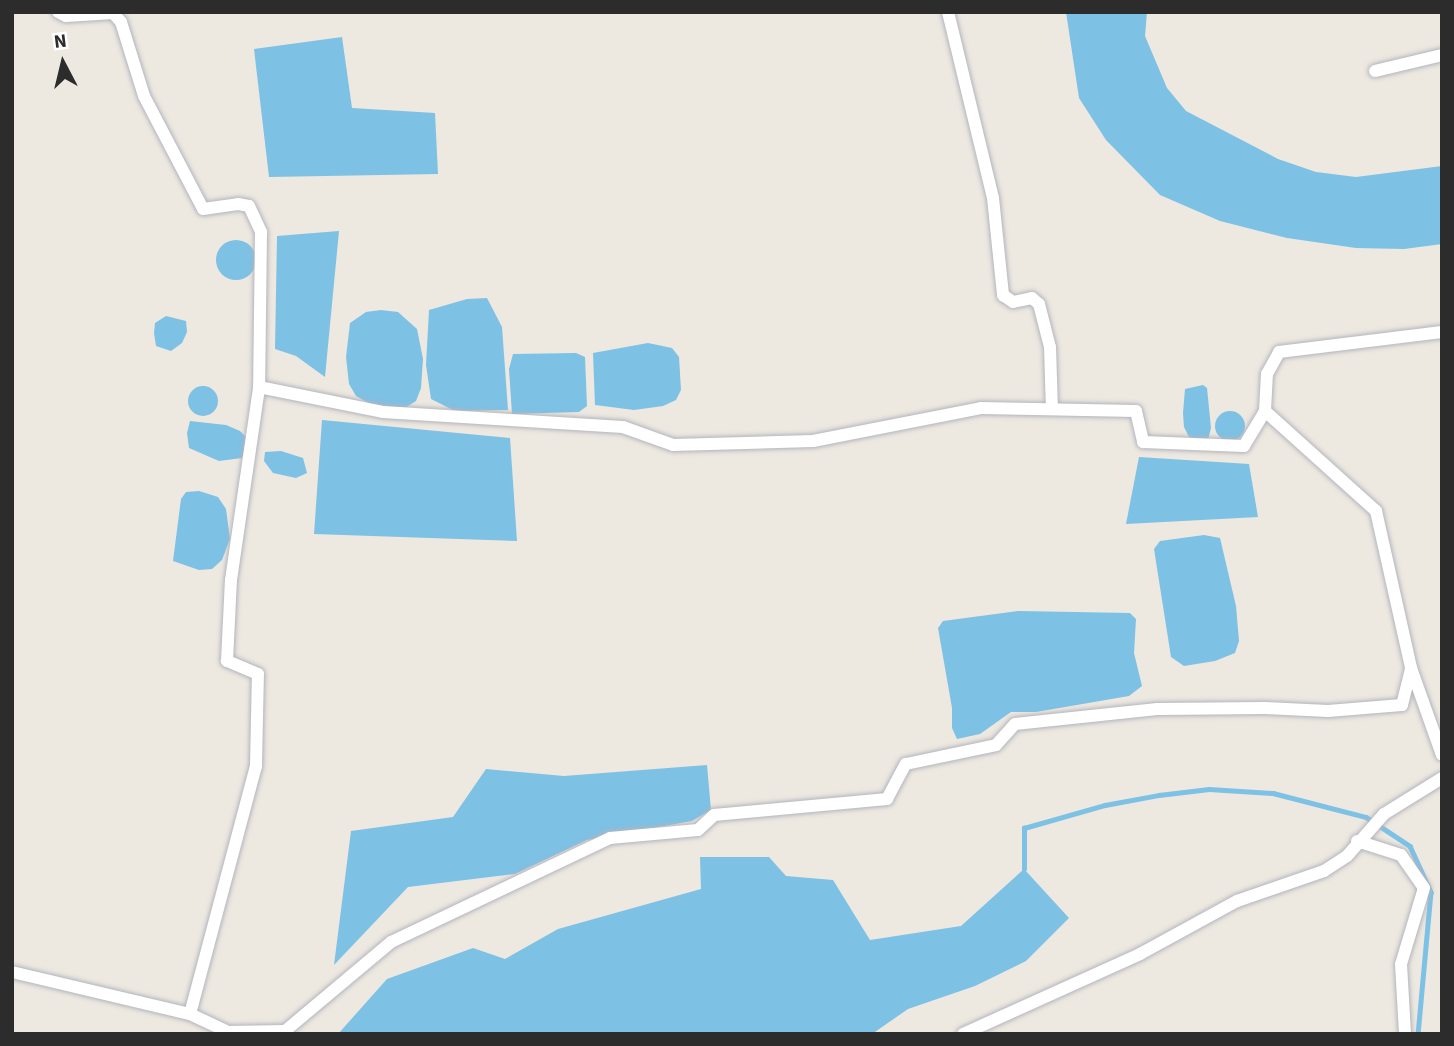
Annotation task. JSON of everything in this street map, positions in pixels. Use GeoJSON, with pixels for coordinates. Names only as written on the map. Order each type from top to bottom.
{"type":"FeatureCollection","features":[{"type":"Feature","properties":{"kind":"street"},"geometry":{"type":"LineString","coordinates":[[58,12],[66,16],[113,13],[121,22],[144,96],[203,209],[238,204],[249,206],[261,232],[259,387],[231,580],[227,661],[258,674],[256,766],[190,1014]]}},
{"type":"Feature","properties":{"kind":"street"},"geometry":{"type":"LineString","coordinates":[[948,12],[993,198],[1003,295],[1013,302],[1031,298],[1039,303],[1050,347],[1052,409]]}},
{"type":"Feature","properties":{"kind":"street"},"geometry":{"type":"LineString","coordinates":[[1375,71],[1442,55]]}},
{"type":"Feature","properties":{"kind":"street"},"geometry":{"type":"LineString","coordinates":[[259,387],[383,412],[623,427],[673,445],[813,441],[981,408],[1136,411],[1143,442],[1190,446],[1244,446],[1265,411],[1267,374],[1279,352],[1442,332]]}},
{"type":"Feature","properties":{"kind":"street"},"geometry":{"type":"LineString","coordinates":[[1265,411],[1376,511],[1410,668],[1442,755]]}},
{"type":"Feature","properties":{"kind":"street"},"geometry":{"type":"LineString","coordinates":[[12,972],[190,1014],[228,1032],[285,1031],[391,942],[610,838],[698,830],[713,815],[887,799],[906,764],[996,745],[1015,724],[1157,709],[1265,708],[1328,711],[1402,705],[1410,668]]}},
{"type":"Feature","properties":{"kind":"street"},"geometry":{"type":"LineString","coordinates":[[962,1034],[1140,954],[1237,901],[1324,871],[1347,856],[1357,841],[1384,814],[1442,778]]}},
{"type":"Feature","properties":{"kind":"street"},"geometry":{"type":"LineString","coordinates":[[1357,841],[1401,855],[1424,888],[1401,964],[1405,1034]]}},
{"type":"Feature","properties":{"kind":"water"},"geometry":{"type":"Polygon","coordinates":[[[1066,12],[1147,12],[1145,36],[1167,88],[1186,111],[1278,159],[1316,172],[1356,177],[1442,166],[1442,244],[1404,249],[1356,248],[1287,238],[1220,221],[1160,195],[1106,140],[1079,98],[1066,12]]]}},
{"type":"Feature","properties":{"kind":"water"},"geometry":{"type":"Polygon","coordinates":[[[342,37],[352,108],[435,113],[438,174],[269,177],[254,49],[342,37]]]}},
{"type":"Feature","properties":{"kind":"water"},"geometry":{"type":"Polygon","coordinates":[[[339,231],[325,377],[296,356],[275,349],[277,236],[339,231]]]}},
{"type":"Feature","properties":{"kind":"water"},"geometry":{"type":"Polygon","coordinates":[[[236,240],[250,246],[256,260],[250,274],[236,280],[222,274],[216,260],[222,246],[236,240]]]}},
{"type":"Feature","properties":{"kind":"water"},"geometry":{"type":"Polygon","coordinates":[[[487,298],[502,327],[508,410],[455,411],[431,399],[426,365],[429,310],[467,299],[487,298]]]}},
{"type":"Feature","properties":{"kind":"water"},"geometry":{"type":"Polygon","coordinates":[[[366,312],[398,312],[417,329],[423,359],[421,388],[416,401],[405,408],[372,405],[356,396],[349,384],[346,357],[350,323],[366,312]]]}},
{"type":"Feature","properties":{"kind":"water"},"geometry":{"type":"Polygon","coordinates":[[[166,316],[186,321],[187,332],[182,343],[171,351],[156,346],[154,333],[155,323],[166,316]]]}},
{"type":"Feature","properties":{"kind":"water"},"geometry":{"type":"Polygon","coordinates":[[[648,343],[672,348],[679,357],[681,390],[676,400],[663,406],[634,410],[595,405],[593,353],[648,343]]]}},
{"type":"Feature","properties":{"kind":"water"},"geometry":{"type":"Polygon","coordinates":[[[576,353],[585,357],[587,406],[579,412],[512,414],[509,369],[513,354],[576,353]]]}},
{"type":"Feature","properties":{"kind":"water"},"geometry":{"type":"Polygon","coordinates":[[[1203,385],[1207,388],[1211,428],[1208,440],[1200,442],[1189,437],[1184,427],[1183,413],[1185,389],[1203,385]]]}},
{"type":"Feature","properties":{"kind":"water"},"geometry":{"type":"Polygon","coordinates":[[[203,386],[209,387],[217,395],[217,407],[209,415],[203,416],[197,415],[189,407],[188,401],[189,395],[197,387],[203,386]]]}},
{"type":"Feature","properties":{"kind":"water"},"geometry":{"type":"Polygon","coordinates":[[[1230,411],[1240,416],[1245,426],[1240,436],[1230,441],[1220,436],[1215,426],[1220,416],[1230,411]]]}},
{"type":"Feature","properties":{"kind":"water"},"geometry":{"type":"Polygon","coordinates":[[[322,420],[510,438],[517,541],[314,534],[322,420]]]}},
{"type":"Feature","properties":{"kind":"water"},"geometry":{"type":"Polygon","coordinates":[[[190,421],[226,425],[240,431],[248,439],[242,458],[219,461],[189,448],[187,433],[190,421]]]}},
{"type":"Feature","properties":{"kind":"water"},"geometry":{"type":"Polygon","coordinates":[[[281,451],[303,458],[307,473],[296,478],[273,473],[264,461],[265,452],[281,451]]]}},
{"type":"Feature","properties":{"kind":"water"},"geometry":{"type":"Polygon","coordinates":[[[1139,457],[1249,464],[1258,517],[1126,524],[1139,457]]]}},
{"type":"Feature","properties":{"kind":"water"},"geometry":{"type":"Polygon","coordinates":[[[199,491],[218,497],[226,509],[230,539],[222,560],[212,569],[199,570],[173,561],[181,499],[186,492],[199,491]]]}},
{"type":"Feature","properties":{"kind":"water"},"geometry":{"type":"Polygon","coordinates":[[[1204,535],[1220,538],[1236,606],[1239,641],[1235,653],[1215,661],[1184,666],[1171,657],[1154,549],[1160,541],[1204,535]]]}},
{"type":"Feature","properties":{"kind":"water"},"geometry":{"type":"Polygon","coordinates":[[[1018,611],[1130,613],[1136,619],[1134,653],[1142,686],[1129,696],[1036,712],[1011,712],[980,734],[957,739],[952,728],[952,708],[938,628],[943,621],[1018,611]]]}},
{"type":"Feature","properties":{"kind":"water"},"geometry":{"type":"Polygon","coordinates":[[[707,765],[711,810],[692,821],[587,840],[515,874],[408,887],[334,965],[351,831],[453,817],[486,769],[564,776],[707,765]]]}},
{"type":"Feature","properties":{"kind":"water"},"geometry":{"type":"Polygon","coordinates":[[[700,857],[769,857],[786,876],[833,880],[870,940],[961,926],[1024,869],[1069,918],[1026,961],[975,986],[908,1009],[872,1034],[338,1034],[387,979],[473,948],[505,959],[558,929],[701,889],[700,857]]]}},
{"type":"Feature","properties":{"kind":"waterway"},"geometry":{"type":"LineString","coordinates":[[1024,869],[1024,828],[1105,805],[1159,795],[1209,789],[1273,793],[1366,817],[1410,846],[1431,892],[1418,1034]]}}]}
